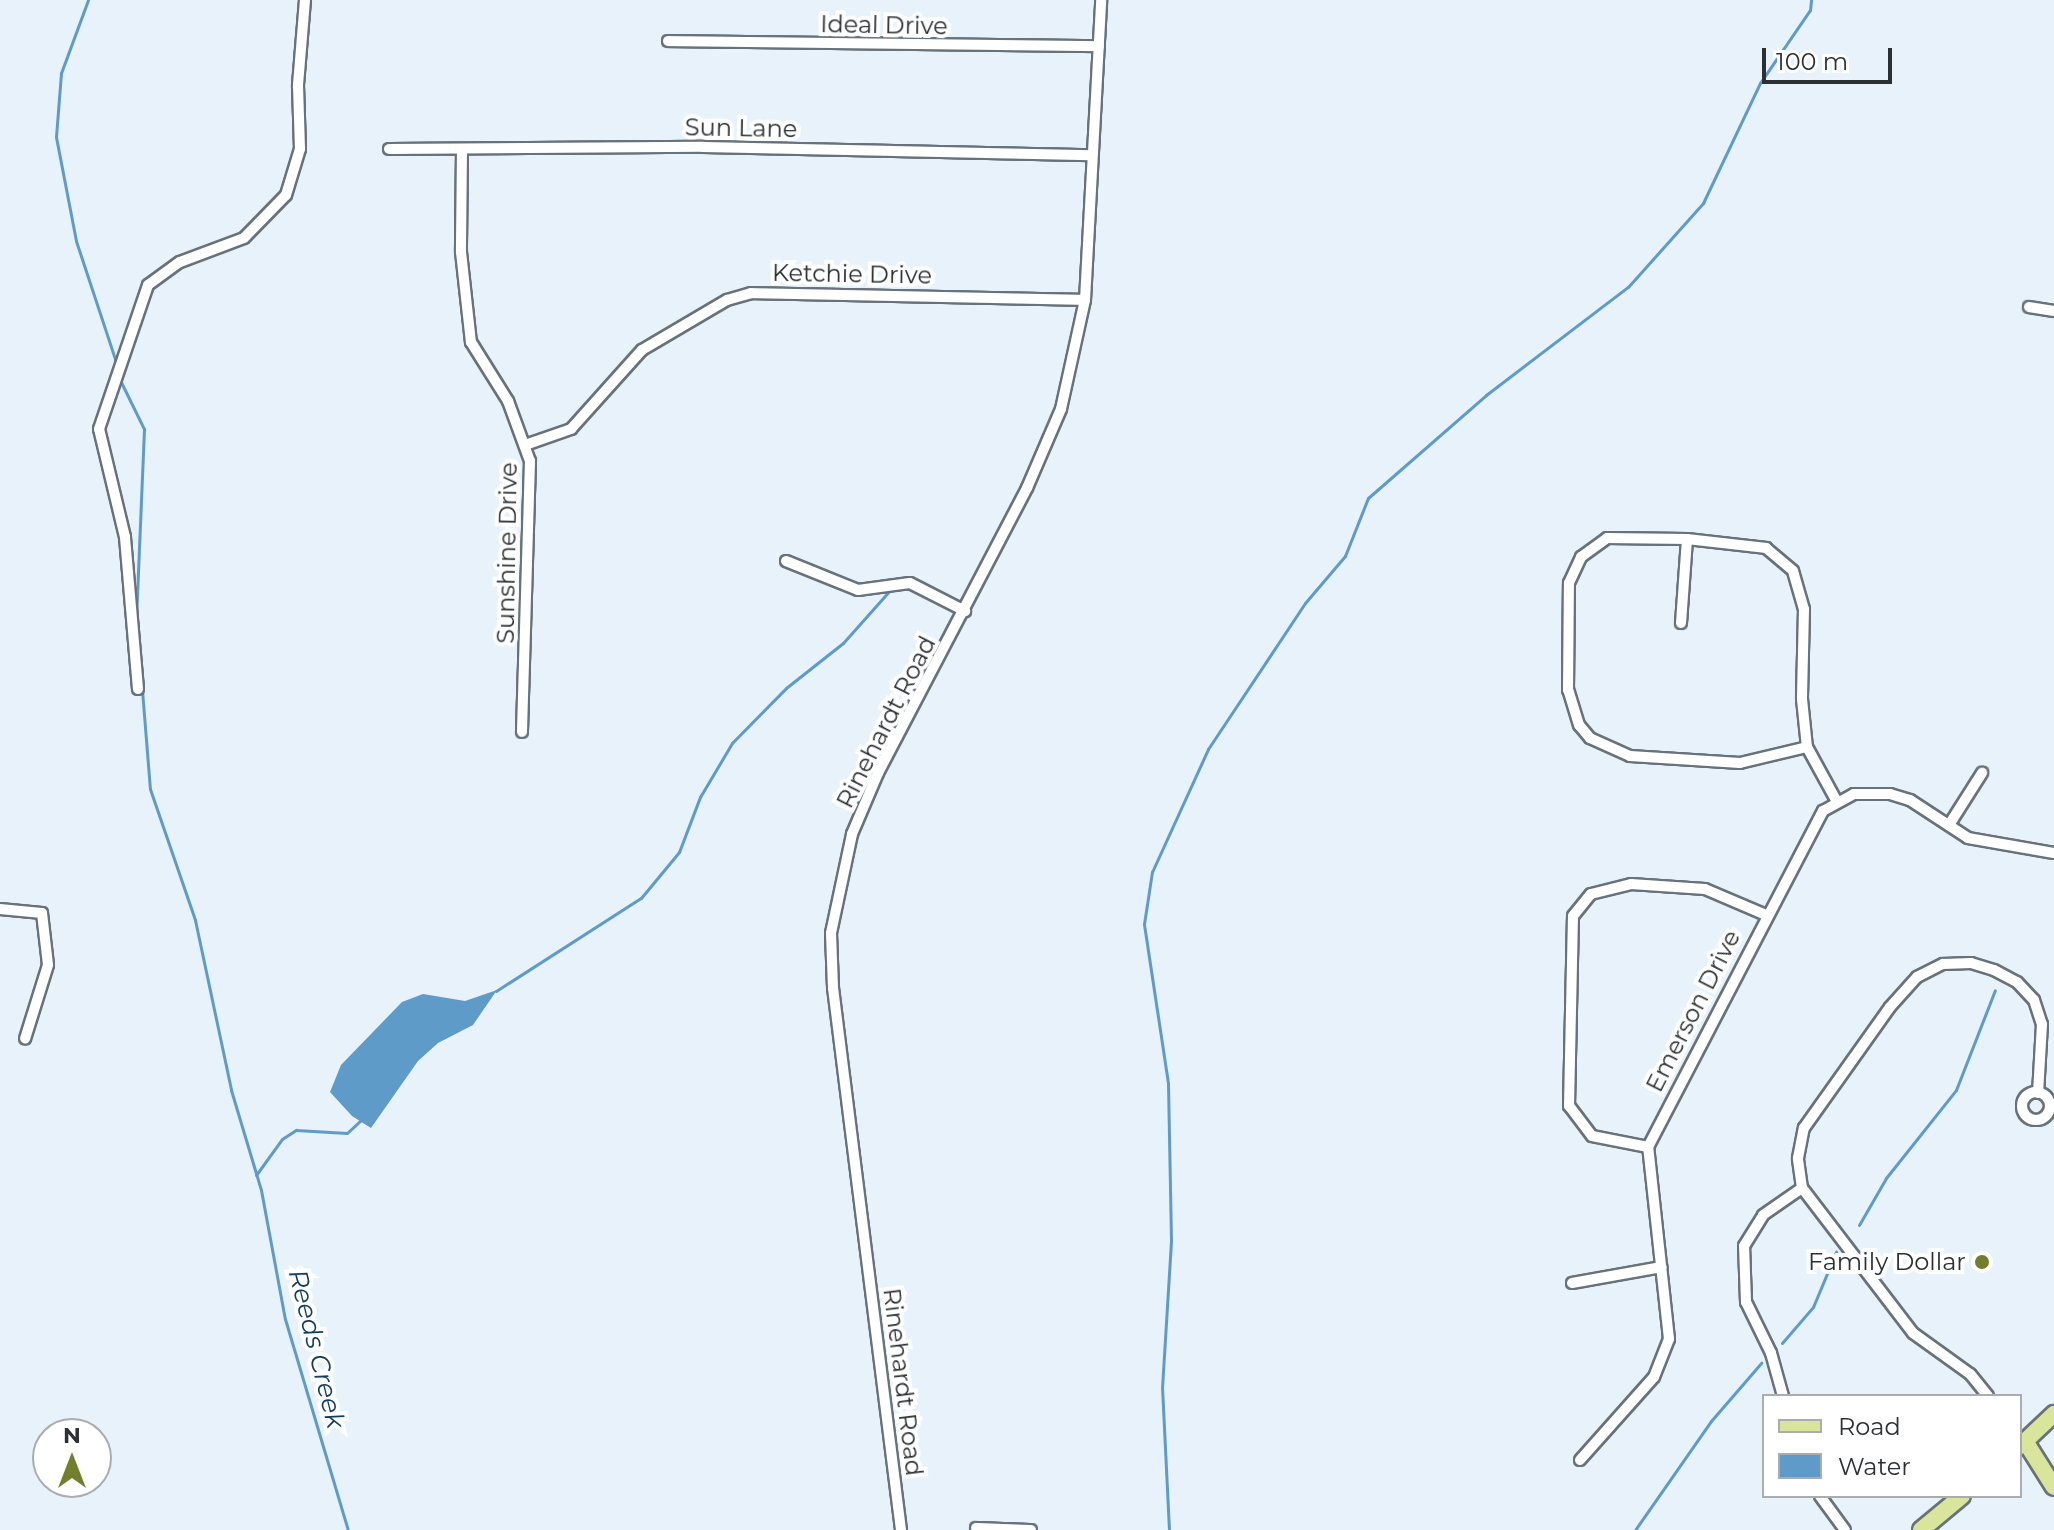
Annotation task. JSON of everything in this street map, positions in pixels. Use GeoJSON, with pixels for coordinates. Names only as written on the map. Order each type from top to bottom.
{"type":"FeatureCollection","features":[{"type":"Feature","properties":{"kind":"main road"},"geometry":{"type":"LineString","coordinates":[[2054,1414],[2022,1441],[2054,1487]]}},
{"type":"Feature","properties":{"kind":"main road"},"geometry":{"type":"LineString","coordinates":[[1921,1530],[1960,1498]]}},
{"type":"Feature","properties":{"kind":"street"},"geometry":{"type":"LineString","coordinates":[[138,689],[125,537],[99,429],[148,285],[180,262],[244,238],[286,195],[300,149],[298,85],[305,0]]}},
{"type":"Feature","properties":{"kind":"street","name":"Rinehardt Road"},"geometry":{"type":"LineString","coordinates":[[901,1530],[833,988],[831,933],[852,834],[878,773],[965,611],[1052,436],[1085,300],[1101,0]]}},
{"type":"Feature","properties":{"kind":"street","name":"Ideal Drive"},"geometry":{"type":"LineString","coordinates":[[668,41],[1099,46]]}},
{"type":"Feature","properties":{"kind":"street","name":"Sun Lane"},"geometry":{"type":"LineString","coordinates":[[389,149],[703,147],[1092,155]]}},
{"type":"Feature","properties":{"kind":"street","name":"Sunshine Drive"},"geometry":{"type":"LineString","coordinates":[[462,149],[461,252],[471,342],[528,444],[532,491],[522,732]]}},
{"type":"Feature","properties":{"kind":"street","name":"Ketchie Drive"},"geometry":{"type":"LineString","coordinates":[[528,444],[571,429],[642,350],[727,300],[751,293],[1085,300]]}},
{"type":"Feature","properties":{"kind":"street"},"geometry":{"type":"LineString","coordinates":[[2029,307],[2054,311]]}},
{"type":"Feature","properties":{"kind":"street"},"geometry":{"type":"LineString","coordinates":[[1807,747],[1748,763],[1630,756],[1608,750],[1579,725],[1568,690],[1569,583],[1581,557],[1607,538],[1687,539],[1766,548],[1793,571],[1804,609],[1802,699],[1807,747],[1836,800],[1854,794],[1890,794],[1993,846],[2054,853]]}},
{"type":"Feature","properties":{"kind":"street"},"geometry":{"type":"LineString","coordinates":[[1681,623],[1687,539]]}},
{"type":"Feature","properties":{"kind":"street"},"geometry":{"type":"LineString","coordinates":[[786,561],[858,590],[910,583],[965,611]]}},
{"type":"Feature","properties":{"kind":"street"},"geometry":{"type":"LineString","coordinates":[[1949,825],[1982,773]]}},
{"type":"Feature","properties":{"kind":"street","name":"Emerson Drive"},"geometry":{"type":"LineString","coordinates":[[1648,1147],[1766,915],[1823,811],[1836,800]]}},
{"type":"Feature","properties":{"kind":"street"},"geometry":{"type":"LineString","coordinates":[[1580,1460],[1630,1408],[1665,1358],[1670,1316],[1648,1147],[1592,1136],[1569,1106],[1573,916],[1591,894],[1631,884],[1705,889],[1766,915]]}},
{"type":"Feature","properties":{"kind":"street"},"geometry":{"type":"LineString","coordinates":[[0,909],[42,913],[48,965],[25,1039]]}},
{"type":"Feature","properties":{"kind":"street"},"geometry":{"type":"LineString","coordinates":[[1986,1394],[1970,1374],[1913,1333],[1802,1188],[1798,1158],[1809,1121],[1890,1007],[1917,977],[1943,964],[1971,963],[1994,970],[2034,1000],[2042,1024],[2038,1093]]}},
{"type":"Feature","properties":{"kind":"street"},"geometry":{"type":"LineString","coordinates":[[1782,1394],[1771,1353],[1746,1302],[1744,1246],[1763,1215],[1802,1188]]}},
{"type":"Feature","properties":{"kind":"street"},"geometry":{"type":"LineString","coordinates":[[1572,1283],[1662,1267]]}},
{"type":"Feature","properties":{"kind":"street"},"geometry":{"type":"LineString","coordinates":[[1821,1498],[1845,1530]]}},
{"type":"Feature","properties":{"kind":"street"},"geometry":{"type":"LineString","coordinates":[[976,1528],[1031,1530]]}},
{"type":"Feature","properties":{"kind":"water"},"geometry":{"type":"Polygon","coordinates":[[[497,990],[473,1025],[438,1043],[418,1061],[371,1128],[352,1116],[330,1092],[341,1065],[402,1002],[423,994],[465,1001],[497,990]]]}},
{"type":"Feature","properties":{"kind":"waterway"},"geometry":{"type":"LineString","coordinates":[[88,0],[61,73],[56,137],[76,241],[117,365]]}},
{"type":"Feature","properties":{"kind":"waterway"},"geometry":{"type":"LineString","coordinates":[[1169,1530],[1162,1388],[1171,1240],[1168,1083],[1144,924],[1152,872],[1208,749],[1305,603],[1345,556],[1368,498],[1486,395],[1628,287],[1703,203],[1760,83],[1810,10],[1811,0]]}},
{"type":"Feature","properties":{"kind":"waterway"},"geometry":{"type":"LineString","coordinates":[[120,380],[144,429],[136,618]]}},
{"type":"Feature","properties":{"kind":"waterway"},"geometry":{"type":"LineString","coordinates":[[496,991],[641,898],[679,852],[700,797],[732,743],[786,688],[843,643],[890,590]]}},
{"type":"Feature","properties":{"kind":"waterway","name":"Reeds Creek"},"geometry":{"type":"LineString","coordinates":[[142,690],[150,789],[195,920],[231,1090],[261,1190],[285,1319],[348,1530]]}},
{"type":"Feature","properties":{"kind":"waterway"},"geometry":{"type":"LineString","coordinates":[[1859,1225],[1886,1178],[1956,1090],[1995,990]]}},
{"type":"Feature","properties":{"kind":"waterway"},"geometry":{"type":"LineString","coordinates":[[256,1175],[282,1139],[296,1130],[347,1133],[361,1120]]}},
{"type":"Feature","properties":{"kind":"waterway"},"geometry":{"type":"LineString","coordinates":[[1782,1343],[1813,1307],[1836,1252]]}},
{"type":"Feature","properties":{"kind":"waterway"},"geometry":{"type":"LineString","coordinates":[[1635,1530],[1711,1421],[1761,1363]]}},
{"type":"Feature","properties":{"kind":"place","name":"Family Dollar"},"geometry":{"type":"Point","coordinates":[1982,1262]}}]}
